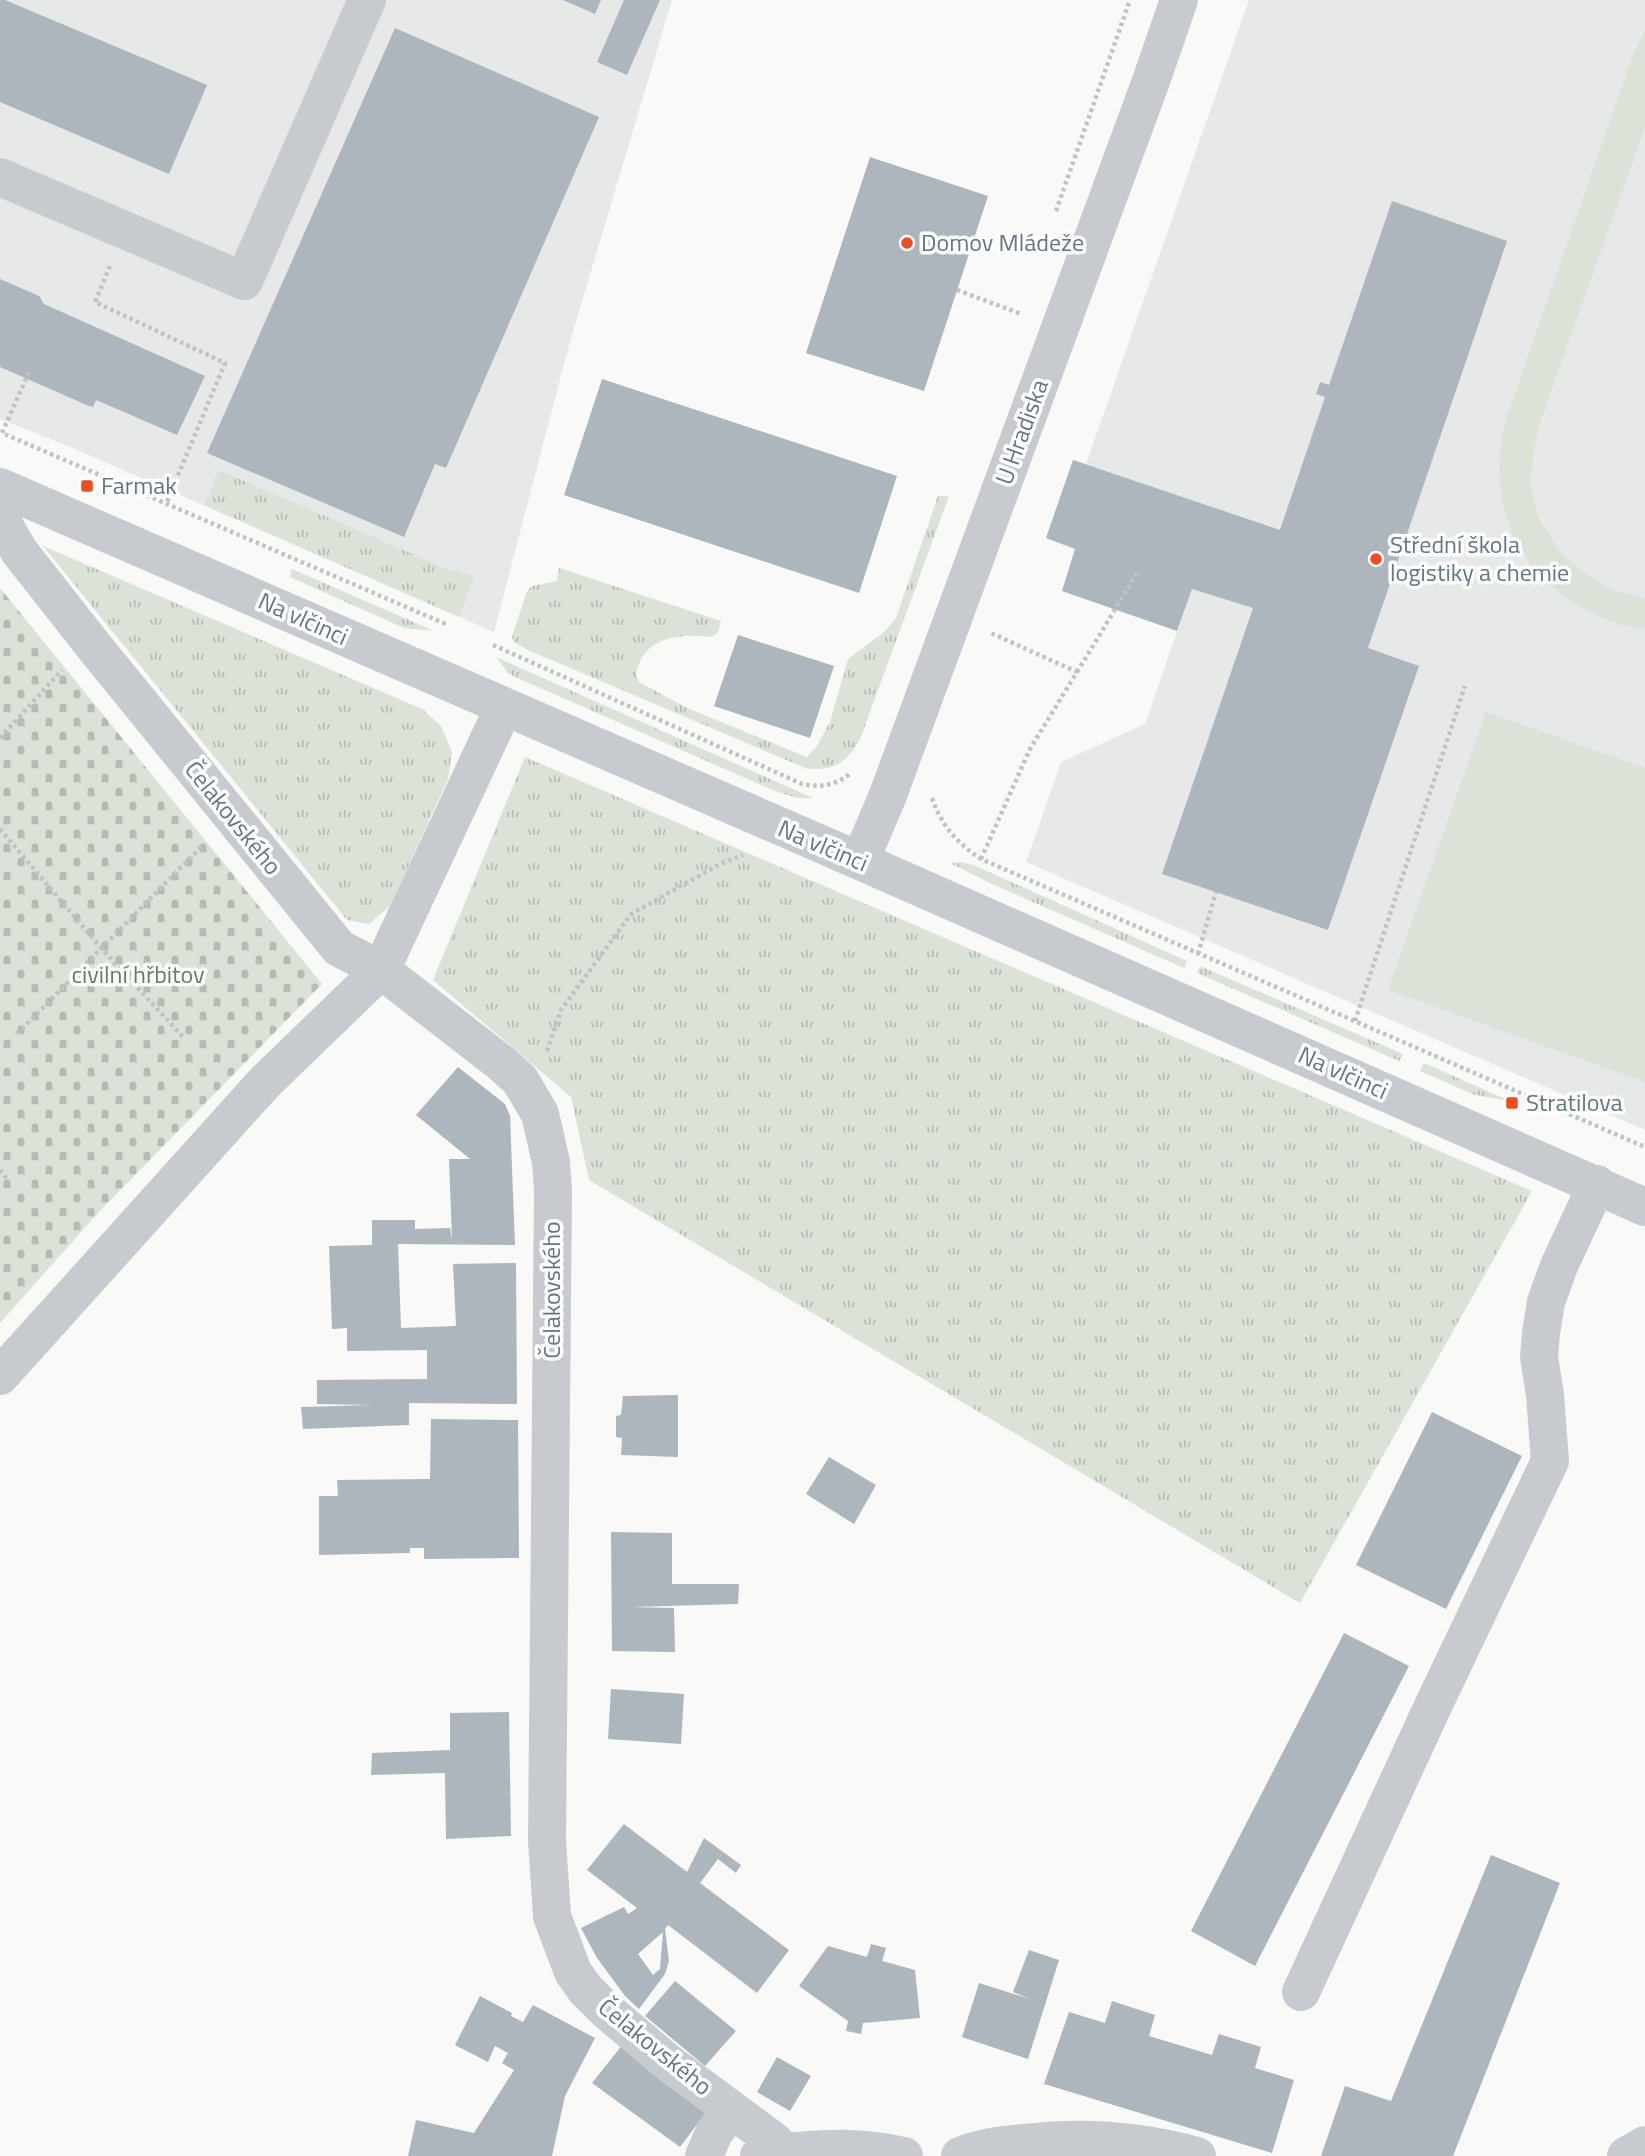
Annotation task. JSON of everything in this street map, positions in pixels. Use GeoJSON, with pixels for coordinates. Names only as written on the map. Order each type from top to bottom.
{"type":"FeatureCollection","features":[{"type":"Feature","properties":{"kind":"street"},"geometry":{"type":"LineString","coordinates":[[0,177],[244,281],[367,0]]}},
{"type":"Feature","properties":{"kind":"street","name":"U Hradiska"},"geometry":{"type":"LineString","coordinates":[[860,862],[888,795],[1147,94],[1179,0]]}},
{"type":"Feature","properties":{"kind":"street","name":"Na vlčinci"},"geometry":{"type":"LineString","coordinates":[[0,487],[1645,1207]]}},
{"type":"Feature","properties":{"kind":"street","name":"Čelakovského"},"geometry":{"type":"LineString","coordinates":[[0,518],[19,551],[92,644],[339,948],[381,970],[501,1063],[520,1080],[540,1114],[546,1136],[553,1191],[547,1840],[552,1916],[573,1972],[599,2004],[666,2061],[774,2141],[771,2154]]}},
{"type":"Feature","properties":{"kind":"street"},"geometry":{"type":"LineString","coordinates":[[0,1376],[265,1082],[381,970],[504,707]]}},
{"type":"Feature","properties":{"kind":"street"},"geometry":{"type":"LineString","coordinates":[[1301,1992],[1550,1461],[1548,1416],[1539,1357],[1546,1301],[1597,1184]]}},
{"type":"Feature","properties":{"kind":"street"},"geometry":{"type":"LineString","coordinates":[[704,2156],[714,2133],[731,2109]]}},
{"type":"Feature","properties":{"kind":"street"},"geometry":{"type":"LineString","coordinates":[[960,2156],[986,2147],[1088,2139],[1161,2146],[1197,2156]]}},
{"type":"Feature","properties":{"kind":"street"},"geometry":{"type":"LineString","coordinates":[[1626,2156],[1645,2145]]}},
{"type":"Feature","properties":{"kind":"street"},"geometry":{"type":"LineString","coordinates":[[771,2154],[827,2147],[855,2147],[904,2156]]}},
{"type":"Feature","properties":{"kind":"path"},"geometry":{"type":"LineString","coordinates":[[1054,216],[1130,0]]}},
{"type":"Feature","properties":{"kind":"path"},"geometry":{"type":"LineString","coordinates":[[125,230],[96,302],[225,362],[166,504]]}},
{"type":"Feature","properties":{"kind":"path"},"geometry":{"type":"LineString","coordinates":[[957,290],[1021,314]]}},
{"type":"Feature","properties":{"kind":"path"},"geometry":{"type":"LineString","coordinates":[[1017,327],[1025,302]]}},
{"type":"Feature","properties":{"kind":"path"},"geometry":{"type":"LineString","coordinates":[[29,372],[1,433],[448,625]]}},
{"type":"Feature","properties":{"kind":"path"},"geometry":{"type":"LineString","coordinates":[[981,859],[1030,749],[1139,570]]}},
{"type":"Feature","properties":{"kind":"path"},"geometry":{"type":"LineString","coordinates":[[981,629],[1077,672]]}},
{"type":"Feature","properties":{"kind":"path"},"geometry":{"type":"LineString","coordinates":[[0,738],[64,667],[92,644]]}},
{"type":"Feature","properties":{"kind":"path"},"geometry":{"type":"LineString","coordinates":[[493,645],[802,784],[814,787],[828,785],[857,768]]}},
{"type":"Feature","properties":{"kind":"path"},"geometry":{"type":"LineString","coordinates":[[1355,1021],[1465,686]]}},
{"type":"Feature","properties":{"kind":"path"},"geometry":{"type":"LineString","coordinates":[[931,788],[932,799],[940,818],[954,838],[981,859],[1645,1147]]}},
{"type":"Feature","properties":{"kind":"path"},"geometry":{"type":"LineString","coordinates":[[930,814],[940,818]]}},
{"type":"Feature","properties":{"kind":"path"},"geometry":{"type":"LineString","coordinates":[[17,1034],[233,817]]}},
{"type":"Feature","properties":{"kind":"path"},"geometry":{"type":"LineString","coordinates":[[0,829],[101,948],[184,1038]]}},
{"type":"Feature","properties":{"kind":"path"},"geometry":{"type":"LineString","coordinates":[[531,1095],[561,1010],[631,914],[720,864],[796,834]]}},
{"type":"Feature","properties":{"kind":"path"},"geometry":{"type":"LineString","coordinates":[[1198,954],[1216,892]]}},
{"type":"Feature","properties":{"kind":"path"},"geometry":{"type":"LineString","coordinates":[[0,1170],[8,1180]]}},
{"type":"Feature","properties":{"kind":"shaded area"},"geometry":{"type":"Polygon","coordinates":[[[0,0],[672,0],[569,345],[494,632],[0,419],[0,0]]]}},
{"type":"Feature","properties":{"kind":"shaded area","name":"Střední škola logistiky a chemie"},"geometry":{"type":"Polygon","coordinates":[[[1249,0],[1645,0],[1645,1130],[1026,862],[1061,762],[1145,724],[1192,589],[1046,538],[1073,460],[1086,464],[1249,0]]]}},
{"type":"Feature","properties":{"kind":"green space"},"geometry":{"type":"Polygon","coordinates":[[[1645,31],[1645,127],[1538,428],[1529,482],[1538,517],[1560,552],[1586,574],[1611,589],[1645,599],[1645,629],[1608,620],[1575,604],[1547,583],[1526,557],[1510,526],[1501,493],[1500,457],[1506,419],[1633,55],[1645,31]]]}},
{"type":"Feature","properties":{"kind":"green space"},"geometry":{"type":"Polygon","coordinates":[[[219,470],[454,572],[456,569],[474,577],[459,617],[204,505],[219,470]]]}},
{"type":"Feature","properties":{"kind":"green space"},"geometry":{"type":"Polygon","coordinates":[[[938,496],[949,496],[862,734],[853,751],[833,766],[805,768],[528,650],[514,642],[512,637],[527,591],[532,586],[557,581],[559,568],[721,621],[718,632],[712,637],[675,637],[654,645],[640,662],[636,675],[639,682],[687,708],[807,757],[817,746],[830,722],[848,659],[885,631],[896,618],[938,496]]]}},
{"type":"Feature","properties":{"kind":"green space"},"geometry":{"type":"Polygon","coordinates":[[[43,546],[422,709],[441,726],[452,752],[448,779],[390,906],[369,924],[347,920],[43,546]]]}},
{"type":"Feature","properties":{"kind":"green space"},"geometry":{"type":"Polygon","coordinates":[[[292,569],[434,631],[404,628],[290,577],[292,569]]]}},
{"type":"Feature","properties":{"kind":"green space","name":"civilní hřbitov"},"geometry":{"type":"Polygon","coordinates":[[[0,588],[322,984],[98,1213],[0,1323],[0,588]]]}},
{"type":"Feature","properties":{"kind":"green space"},"geometry":{"type":"Polygon","coordinates":[[[497,658],[813,798],[797,798],[775,791],[515,677],[508,673],[497,658]]]}},
{"type":"Feature","properties":{"kind":"green space"},"geometry":{"type":"Polygon","coordinates":[[[1486,712],[1645,768],[1645,1082],[1388,990],[1486,712]]]}},
{"type":"Feature","properties":{"kind":"green space"},"geometry":{"type":"Polygon","coordinates":[[[525,757],[1532,1191],[1300,1603],[589,1180],[571,1097],[433,980],[525,757]]]}},
{"type":"Feature","properties":{"kind":"green space"},"geometry":{"type":"Polygon","coordinates":[[[962,862],[1187,961],[1184,968],[950,863],[962,862]]]}},
{"type":"Feature","properties":{"kind":"green space"},"geometry":{"type":"Polygon","coordinates":[[[1200,966],[1403,1054],[1399,1061],[1197,973],[1200,966]]]}},
{"type":"Feature","properties":{"kind":"green space"},"geometry":{"type":"Polygon","coordinates":[[[1424,1063],[1510,1101],[1475,1095],[1420,1071],[1424,1063]]]}},
{"type":"Feature","properties":{"kind":"building"},"geometry":{"type":"Polygon","coordinates":[[[0,0],[207,85],[169,174],[0,102],[0,0]]]}},
{"type":"Feature","properties":{"kind":"building"},"geometry":{"type":"Polygon","coordinates":[[[563,0],[601,0],[595,14],[563,0]]]}},
{"type":"Feature","properties":{"kind":"building"},"geometry":{"type":"Polygon","coordinates":[[[624,0],[660,0],[627,75],[597,62],[624,0]]]}},
{"type":"Feature","properties":{"kind":"building"},"geometry":{"type":"Polygon","coordinates":[[[395,28],[599,117],[446,468],[435,464],[404,537],[207,453],[395,28]]]}},
{"type":"Feature","properties":{"kind":"building","name":"Domov Mládeže"},"geometry":{"type":"Polygon","coordinates":[[[870,157],[988,196],[924,391],[806,353],[870,157]]]}},
{"type":"Feature","properties":{"kind":"building"},"geometry":{"type":"Polygon","coordinates":[[[1392,201],[1507,241],[1368,648],[1419,666],[1328,930],[1162,874],[1253,608],[1192,589],[1177,631],[1062,591],[1075,549],[1046,538],[1073,460],[1280,530],[1325,397],[1316,394],[1320,382],[1329,385],[1392,201]]]}},
{"type":"Feature","properties":{"kind":"building"},"geometry":{"type":"Polygon","coordinates":[[[0,279],[39,296],[44,304],[205,376],[177,435],[96,400],[93,407],[89,406],[0,367],[0,279]]]}},
{"type":"Feature","properties":{"kind":"building"},"geometry":{"type":"Polygon","coordinates":[[[602,379],[897,476],[859,593],[564,495],[602,379]]]}},
{"type":"Feature","properties":{"kind":"building"},"geometry":{"type":"Polygon","coordinates":[[[738,635],[834,666],[810,738],[714,706],[738,635]]]}},
{"type":"Feature","properties":{"kind":"building"},"geometry":{"type":"Polygon","coordinates":[[[458,1067],[505,1104],[510,1116],[515,1245],[398,1244],[401,1328],[456,1326],[453,1264],[516,1263],[517,1404],[409,1403],[409,1425],[303,1429],[301,1407],[371,1405],[317,1404],[317,1380],[427,1379],[427,1350],[347,1351],[347,1328],[332,1329],[329,1246],[372,1245],[372,1220],[415,1220],[415,1229],[450,1228],[452,1240],[449,1159],[470,1159],[416,1115],[458,1067]]]}},
{"type":"Feature","properties":{"kind":"building"},"geometry":{"type":"Polygon","coordinates":[[[678,1395],[678,1457],[621,1455],[622,1438],[616,1437],[616,1416],[621,1415],[623,1396],[678,1395]]]}},
{"type":"Feature","properties":{"kind":"building"},"geometry":{"type":"Polygon","coordinates":[[[1432,1412],[1522,1456],[1446,1609],[1356,1565],[1432,1412]]]}},
{"type":"Feature","properties":{"kind":"building"},"geometry":{"type":"Polygon","coordinates":[[[431,1419],[518,1420],[519,1558],[424,1559],[424,1548],[410,1548],[410,1553],[319,1555],[319,1496],[338,1496],[337,1480],[430,1479],[431,1419]]]}},
{"type":"Feature","properties":{"kind":"building"},"geometry":{"type":"Polygon","coordinates":[[[829,1457],[876,1485],[854,1524],[806,1494],[829,1457]]]}},
{"type":"Feature","properties":{"kind":"building"},"geometry":{"type":"Polygon","coordinates":[[[611,1532],[672,1533],[672,1584],[739,1584],[738,1604],[631,1607],[674,1608],[675,1652],[612,1651],[611,1532]]]}},
{"type":"Feature","properties":{"kind":"building"},"geometry":{"type":"Polygon","coordinates":[[[1344,1633],[1409,1666],[1255,1966],[1191,1931],[1344,1633]]]}},
{"type":"Feature","properties":{"kind":"building"},"geometry":{"type":"Polygon","coordinates":[[[611,1689],[684,1694],[681,1744],[608,1739],[611,1689]]]}},
{"type":"Feature","properties":{"kind":"building"},"geometry":{"type":"Polygon","coordinates":[[[509,1712],[511,1836],[446,1839],[445,1773],[371,1775],[372,1753],[450,1750],[450,1713],[509,1712]]]}},
{"type":"Feature","properties":{"kind":"building"},"geometry":{"type":"Polygon","coordinates":[[[624,1824],[687,1872],[704,1838],[741,1865],[736,1873],[718,1859],[700,1883],[789,1950],[757,1993],[668,1925],[665,1929],[669,1961],[665,1974],[639,2009],[625,1996],[597,1958],[581,1928],[624,1907],[628,1914],[637,1908],[587,1870],[624,1824]],[[663,1932],[638,1954],[653,1975],[660,1969],[663,1932]]]}},
{"type":"Feature","properties":{"kind":"building"},"geometry":{"type":"Polygon","coordinates":[[[1491,1855],[1560,1883],[1453,2156],[1321,2156],[1345,2086],[1391,2101],[1491,1855]]]}},
{"type":"Feature","properties":{"kind":"building"},"geometry":{"type":"Polygon","coordinates":[[[871,1944],[886,1948],[882,1961],[915,1970],[920,2018],[863,2023],[861,2034],[846,2031],[848,2021],[799,1986],[828,1946],[867,1957],[871,1944]]]}},
{"type":"Feature","properties":{"kind":"building"},"geometry":{"type":"Polygon","coordinates":[[[1029,1950],[1059,1960],[1028,2059],[962,2037],[979,1983],[1030,1999],[1013,1992],[1029,1950]]]}},
{"type":"Feature","properties":{"kind":"building"},"geometry":{"type":"Polygon","coordinates":[[[675,1981],[736,2031],[705,2066],[645,2016],[675,1981]]]}},
{"type":"Feature","properties":{"kind":"building"},"geometry":{"type":"Polygon","coordinates":[[[480,1996],[523,2022],[533,2005],[595,2038],[565,2096],[552,2156],[408,2156],[416,2120],[474,2133],[514,2070],[502,2063],[508,2053],[495,2046],[488,2062],[455,2045],[480,1996]]]}},
{"type":"Feature","properties":{"kind":"building"},"geometry":{"type":"Polygon","coordinates":[[[1112,2001],[1155,2015],[1149,2036],[1212,2055],[1219,2034],[1261,2047],[1255,2068],[1294,2080],[1272,2153],[1044,2084],[1069,2012],[1105,2023],[1112,2001]]]}},
{"type":"Feature","properties":{"kind":"building"},"geometry":{"type":"Polygon","coordinates":[[[623,2044],[708,2110],[680,2147],[592,2083],[623,2044]]]}},
{"type":"Feature","properties":{"kind":"building"},"geometry":{"type":"Polygon","coordinates":[[[777,2057],[811,2076],[790,2111],[757,2092],[777,2057]]]}},
{"type":"Feature","properties":{"kind":"place","name":"Domov Mládeže"},"geometry":{"type":"Point","coordinates":[907,243]}},
{"type":"Feature","properties":{"kind":"place","name":"Farmak"},"geometry":{"type":"Point","coordinates":[87,486]}},
{"type":"Feature","properties":{"kind":"place","name":"Střední škola logistiky a chemie"},"geometry":{"type":"Point","coordinates":[1376,559]}},
{"type":"Feature","properties":{"kind":"place","name":"Stratilova"},"geometry":{"type":"Point","coordinates":[1512,1103]}}]}
